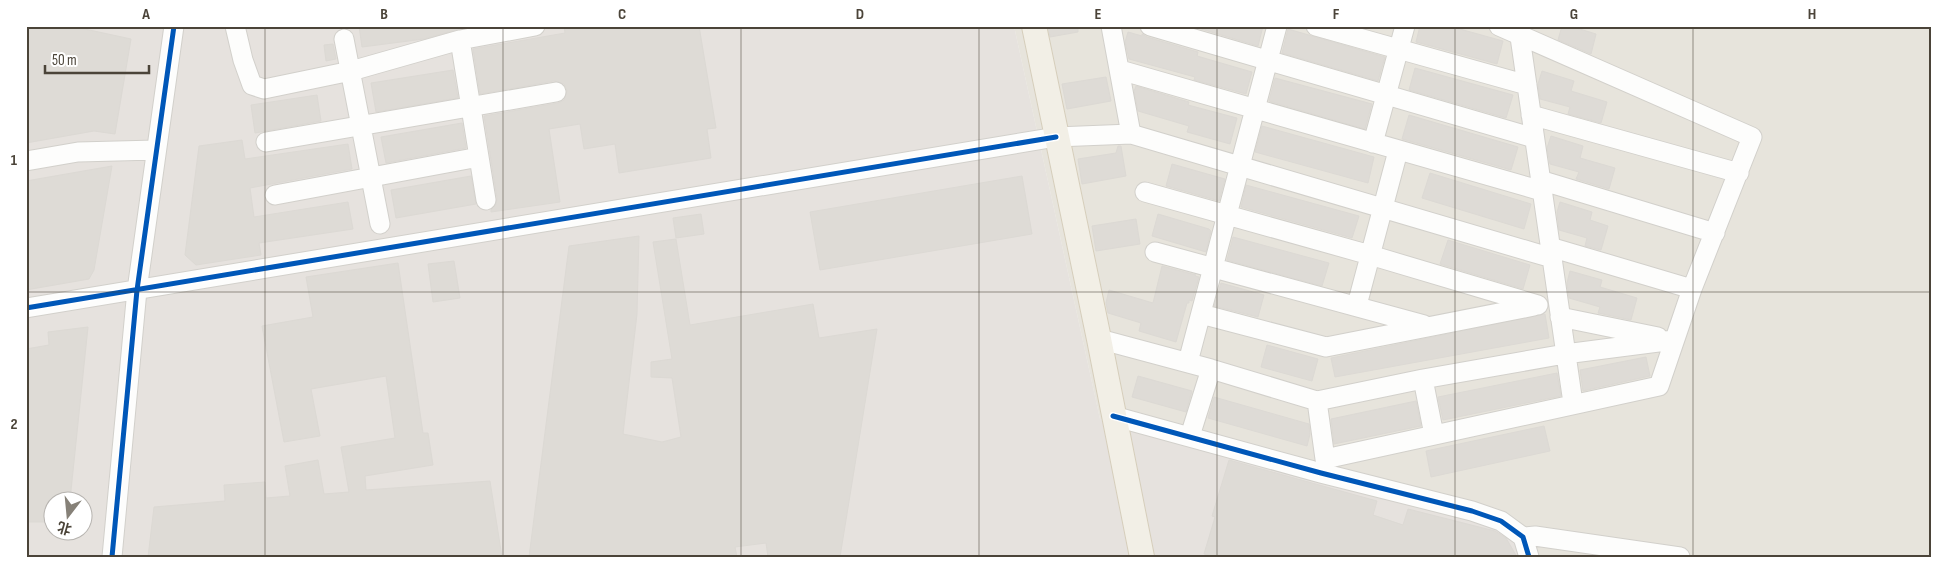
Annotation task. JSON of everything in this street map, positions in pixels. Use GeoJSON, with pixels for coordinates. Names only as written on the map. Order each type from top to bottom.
{"type":"FeatureCollection","features":[{"type":"Feature","properties":{"kind":"main road"},"geometry":{"type":"LineString","coordinates":[[1034,26],[1099,338],[1142,557]]}},
{"type":"Feature","properties":{"kind":"street"},"geometry":{"type":"LineString","coordinates":[[112,557],[137,290],[174,26]]}},
{"type":"Feature","properties":{"kind":"street"},"geometry":{"type":"LineString","coordinates":[[235,26],[243,60],[252,85],[264,88],[351,71],[460,40],[535,26]]}},
{"type":"Feature","properties":{"kind":"street"},"geometry":{"type":"LineString","coordinates":[[1111,26],[1131,134]]}},
{"type":"Feature","properties":{"kind":"street"},"geometry":{"type":"LineString","coordinates":[[1150,26],[1534,138]]}},
{"type":"Feature","properties":{"kind":"street"},"geometry":{"type":"LineString","coordinates":[[1188,362],[1277,26]]}},
{"type":"Feature","properties":{"kind":"street"},"geometry":{"type":"LineString","coordinates":[[1316,26],[1527,85]]}},
{"type":"Feature","properties":{"kind":"street"},"geometry":{"type":"LineString","coordinates":[[1372,142],[1405,26]]}},
{"type":"Feature","properties":{"kind":"street"},"geometry":{"type":"LineString","coordinates":[[1317,401],[1325,459],[1573,403],[1659,386],[1692,290],[1752,137],[1499,26]]}},
{"type":"Feature","properties":{"kind":"street"},"geometry":{"type":"LineString","coordinates":[[1520,36],[1573,403]]}},
{"type":"Feature","properties":{"kind":"street"},"geometry":{"type":"LineString","coordinates":[[344,39],[380,224]]}},
{"type":"Feature","properties":{"kind":"street"},"geometry":{"type":"LineString","coordinates":[[460,40],[486,200]]}},
{"type":"Feature","properties":{"kind":"street"},"geometry":{"type":"LineString","coordinates":[[1120,70],[1256,108],[1398,151],[1541,185],[1715,233]]}},
{"type":"Feature","properties":{"kind":"street"},"geometry":{"type":"LineString","coordinates":[[266,142],[556,92]]}},
{"type":"Feature","properties":{"kind":"street"},"geometry":{"type":"LineString","coordinates":[[1531,116],[1739,173]]}},
{"type":"Feature","properties":{"kind":"street"},"geometry":{"type":"LineString","coordinates":[[26,308],[1056,137],[1131,134],[1383,208],[1692,290]]}},
{"type":"Feature","properties":{"kind":"street"},"geometry":{"type":"LineString","coordinates":[[26,161],[78,152],[156,150]]}},
{"type":"Feature","properties":{"kind":"street"},"geometry":{"type":"LineString","coordinates":[[1357,306],[1398,151]]}},
{"type":"Feature","properties":{"kind":"street"},"geometry":{"type":"LineString","coordinates":[[274,195],[479,157]]}},
{"type":"Feature","properties":{"kind":"street"},"geometry":{"type":"LineString","coordinates":[[1145,192],[1370,255],[1538,305],[1674,340]]}},
{"type":"Feature","properties":{"kind":"street"},"geometry":{"type":"LineString","coordinates":[[1155,252],[1427,326]]}},
{"type":"Feature","properties":{"kind":"street"},"geometry":{"type":"LineString","coordinates":[[1201,314],[1326,347],[1538,305]]}},
{"type":"Feature","properties":{"kind":"street"},"geometry":{"type":"LineString","coordinates":[[1099,338],[1188,362],[1317,401],[1423,379],[1565,354],[1674,340]]}},
{"type":"Feature","properties":{"kind":"street"},"geometry":{"type":"LineString","coordinates":[[1190,436],[1212,369]]}},
{"type":"Feature","properties":{"kind":"street"},"geometry":{"type":"LineString","coordinates":[[1423,379],[1434,435]]}},
{"type":"Feature","properties":{"kind":"street"},"geometry":{"type":"LineString","coordinates":[[1113,416],[1321,473],[1472,511],[1501,521],[1523,537],[1529,557]]}},
{"type":"Feature","properties":{"kind":"street"},"geometry":{"type":"LineString","coordinates":[[1523,537],[1535,536],[1680,557]]}},
{"type":"Feature","properties":{"kind":"shaded area"},"geometry":{"type":"Polygon","coordinates":[[[26,26],[1014,26],[1100,419],[1499,527],[1523,546],[1522,557],[26,557],[26,26]]]}},
{"type":"Feature","properties":{"kind":"shaded area"},"geometry":{"type":"Polygon","coordinates":[[[1014,26],[1932,26],[1932,557],[1522,557],[1499,527],[1100,419],[1014,26]]]}},
{"type":"Feature","properties":{"kind":"building"},"geometry":{"type":"Polygon","coordinates":[[[26,26],[71,26],[131,39],[115,134],[94,131],[26,143],[26,26]]]}},
{"type":"Feature","properties":{"kind":"building"},"geometry":{"type":"Polygon","coordinates":[[[359,26],[463,26],[463,28],[424,39],[362,47],[359,26]]]}},
{"type":"Feature","properties":{"kind":"building"},"geometry":{"type":"Polygon","coordinates":[[[564,26],[699,26],[716,128],[707,129],[711,158],[619,173],[615,144],[584,149],[580,124],[549,129],[560,202],[491,212],[497,198],[484,116],[558,103],[564,100],[567,91],[564,84],[554,81],[480,94],[473,49],[565,33],[564,26]]]}},
{"type":"Feature","properties":{"kind":"building"},"geometry":{"type":"Polygon","coordinates":[[[1048,26],[1078,26],[1078,32],[1050,37],[1048,26]]]}},
{"type":"Feature","properties":{"kind":"building"},"geometry":{"type":"Polygon","coordinates":[[[1191,26],[1263,26],[1258,46],[1191,26]]]}},
{"type":"Feature","properties":{"kind":"building"},"geometry":{"type":"Polygon","coordinates":[[[1420,26],[1449,26],[1503,41],[1497,64],[1416,42],[1420,26]]]}},
{"type":"Feature","properties":{"kind":"building"},"geometry":{"type":"Polygon","coordinates":[[[1562,26],[1570,26],[1596,34],[1591,54],[1558,40],[1562,26]]]}},
{"type":"Feature","properties":{"kind":"building"},"geometry":{"type":"Polygon","coordinates":[[[1288,29],[1385,57],[1378,81],[1282,53],[1288,29]]]}},
{"type":"Feature","properties":{"kind":"building"},"geometry":{"type":"Polygon","coordinates":[[[1128,32],[1142,36],[1142,34],[1198,52],[1197,56],[1252,72],[1246,94],[1194,80],[1195,77],[1129,59],[1125,42],[1128,32]]]}},
{"type":"Feature","properties":{"kind":"building"},"geometry":{"type":"Polygon","coordinates":[[[333,44],[336,59],[326,61],[324,45],[333,44]]]}},
{"type":"Feature","properties":{"kind":"building"},"geometry":{"type":"Polygon","coordinates":[[[1415,68],[1513,95],[1506,118],[1409,90],[1415,68]]]}},
{"type":"Feature","properties":{"kind":"building"},"geometry":{"type":"Polygon","coordinates":[[[453,70],[458,98],[376,112],[371,83],[453,70]]]}},
{"type":"Feature","properties":{"kind":"building"},"geometry":{"type":"Polygon","coordinates":[[[1542,71],[1574,81],[1571,91],[1607,102],[1601,123],[1568,114],[1570,107],[1540,99],[1538,84],[1542,71]]]}},
{"type":"Feature","properties":{"kind":"building"},"geometry":{"type":"Polygon","coordinates":[[[1106,77],[1111,101],[1067,109],[1062,84],[1106,77]]]}},
{"type":"Feature","properties":{"kind":"building"},"geometry":{"type":"Polygon","coordinates":[[[1275,78],[1372,104],[1365,129],[1269,101],[1275,78]]]}},
{"type":"Feature","properties":{"kind":"building"},"geometry":{"type":"Polygon","coordinates":[[[1136,86],[1189,102],[1188,105],[1237,118],[1230,144],[1187,132],[1189,126],[1138,111],[1134,91],[1136,86]]]}},
{"type":"Feature","properties":{"kind":"building"},"geometry":{"type":"Polygon","coordinates":[[[317,95],[321,121],[255,133],[251,105],[317,95]]]}},
{"type":"Feature","properties":{"kind":"building"},"geometry":{"type":"Polygon","coordinates":[[[1409,115],[1518,147],[1511,170],[1402,139],[1409,115]]]}},
{"type":"Feature","properties":{"kind":"building"},"geometry":{"type":"Polygon","coordinates":[[[462,123],[466,148],[386,163],[381,137],[462,123]]]}},
{"type":"Feature","properties":{"kind":"building"},"geometry":{"type":"Polygon","coordinates":[[[1262,126],[1374,157],[1368,183],[1255,152],[1262,126]]]}},
{"type":"Feature","properties":{"kind":"building"},"geometry":{"type":"Polygon","coordinates":[[[1551,136],[1583,146],[1580,158],[1615,168],[1609,189],[1576,179],[1579,172],[1550,164],[1547,148],[1551,136]]]}},
{"type":"Feature","properties":{"kind":"building"},"geometry":{"type":"Polygon","coordinates":[[[242,140],[245,159],[348,144],[352,169],[250,188],[254,217],[348,202],[353,229],[259,243],[261,255],[196,265],[185,255],[199,146],[242,140]]]}},
{"type":"Feature","properties":{"kind":"building"},"geometry":{"type":"Polygon","coordinates":[[[1118,146],[1121,146],[1126,176],[1082,184],[1078,159],[1116,153],[1118,146]]]}},
{"type":"Feature","properties":{"kind":"building"},"geometry":{"type":"Polygon","coordinates":[[[1172,164],[1225,179],[1219,201],[1166,186],[1172,164]]]}},
{"type":"Feature","properties":{"kind":"building"},"geometry":{"type":"Polygon","coordinates":[[[112,166],[94,270],[89,279],[26,290],[26,181],[112,166]]]}},
{"type":"Feature","properties":{"kind":"building"},"geometry":{"type":"Polygon","coordinates":[[[1430,173],[1531,204],[1524,229],[1422,198],[1430,173]]]}},
{"type":"Feature","properties":{"kind":"building"},"geometry":{"type":"Polygon","coordinates":[[[471,176],[476,204],[396,218],[391,190],[471,176]]]}},
{"type":"Feature","properties":{"kind":"building"},"geometry":{"type":"Polygon","coordinates":[[[1022,176],[1032,234],[820,270],[810,212],[1022,176]]]}},
{"type":"Feature","properties":{"kind":"building"},"geometry":{"type":"Polygon","coordinates":[[[1246,185],[1359,216],[1352,238],[1241,207],[1246,185]]]}},
{"type":"Feature","properties":{"kind":"building"},"geometry":{"type":"Polygon","coordinates":[[[1560,202],[1592,212],[1590,220],[1608,226],[1601,250],[1585,246],[1587,238],[1559,230],[1557,212],[1560,202]]]}},
{"type":"Feature","properties":{"kind":"building"},"geometry":{"type":"Polygon","coordinates":[[[701,214],[704,234],[676,238],[673,218],[701,214]]]}},
{"type":"Feature","properties":{"kind":"building"},"geometry":{"type":"Polygon","coordinates":[[[1158,214],[1209,229],[1211,231],[1206,252],[1152,236],[1158,214]]]}},
{"type":"Feature","properties":{"kind":"building"},"geometry":{"type":"Polygon","coordinates":[[[1136,219],[1140,244],[1096,251],[1092,226],[1136,219]]]}},
{"type":"Feature","properties":{"kind":"building"},"geometry":{"type":"Polygon","coordinates":[[[639,236],[637,314],[623,434],[662,442],[681,437],[672,378],[651,377],[651,362],[672,359],[653,242],[676,239],[690,325],[813,304],[819,338],[877,329],[840,557],[768,557],[766,543],[735,547],[737,557],[529,557],[569,246],[639,236]]]}},
{"type":"Feature","properties":{"kind":"building"},"geometry":{"type":"Polygon","coordinates":[[[1233,237],[1329,263],[1322,286],[1227,260],[1233,237]]]}},
{"type":"Feature","properties":{"kind":"building"},"geometry":{"type":"Polygon","coordinates":[[[1448,240],[1530,265],[1523,289],[1440,264],[1448,240]]]}},
{"type":"Feature","properties":{"kind":"building"},"geometry":{"type":"Polygon","coordinates":[[[454,261],[460,298],[433,302],[428,264],[454,261]]]}},
{"type":"Feature","properties":{"kind":"building"},"geometry":{"type":"Polygon","coordinates":[[[398,263],[423,433],[428,433],[433,465],[365,476],[366,490],[490,481],[502,557],[148,557],[154,507],[225,501],[224,485],[265,482],[266,498],[290,496],[285,466],[318,460],[324,494],[349,492],[341,447],[395,438],[386,376],[311,389],[320,436],[284,442],[262,326],[313,317],[306,277],[398,263]]]}},
{"type":"Feature","properties":{"kind":"building"},"geometry":{"type":"Polygon","coordinates":[[[1162,266],[1199,277],[1192,301],[1189,300],[1189,303],[1187,303],[1176,342],[1139,331],[1141,323],[1108,313],[1106,303],[1109,290],[1153,303],[1162,266]]]}},
{"type":"Feature","properties":{"kind":"building"},"geometry":{"type":"Polygon","coordinates":[[[1570,271],[1602,280],[1600,287],[1637,298],[1631,320],[1598,313],[1600,307],[1569,298],[1567,283],[1570,271]]]}},
{"type":"Feature","properties":{"kind":"building"},"geometry":{"type":"Polygon","coordinates":[[[1221,283],[1264,295],[1258,317],[1214,306],[1221,283]]]}},
{"type":"Feature","properties":{"kind":"building"},"geometry":{"type":"Polygon","coordinates":[[[1545,314],[1549,338],[1335,377],[1331,358],[1545,314]]]}},
{"type":"Feature","properties":{"kind":"building"},"geometry":{"type":"Polygon","coordinates":[[[88,327],[71,490],[42,490],[42,522],[26,522],[26,349],[49,345],[48,332],[88,327]]]}},
{"type":"Feature","properties":{"kind":"building"},"geometry":{"type":"Polygon","coordinates":[[[1267,345],[1318,359],[1312,381],[1261,367],[1267,345]]]}},
{"type":"Feature","properties":{"kind":"building"},"geometry":{"type":"Polygon","coordinates":[[[1646,357],[1650,376],[1583,391],[1580,370],[1646,357]]]}},
{"type":"Feature","properties":{"kind":"building"},"geometry":{"type":"Polygon","coordinates":[[[1557,373],[1561,396],[1443,420],[1438,397],[1557,373]]]}},
{"type":"Feature","properties":{"kind":"building"},"geometry":{"type":"Polygon","coordinates":[[[1138,376],[1192,391],[1186,412],[1132,397],[1138,376]]]}},
{"type":"Feature","properties":{"kind":"building"},"geometry":{"type":"Polygon","coordinates":[[[1214,397],[1309,424],[1310,434],[1307,446],[1208,418],[1214,397]]]}},
{"type":"Feature","properties":{"kind":"building"},"geometry":{"type":"Polygon","coordinates":[[[1416,401],[1421,426],[1334,444],[1331,419],[1416,401]]]}},
{"type":"Feature","properties":{"kind":"building"},"geometry":{"type":"Polygon","coordinates":[[[1544,426],[1550,451],[1431,477],[1426,451],[1544,426]]]}},
{"type":"Feature","properties":{"kind":"building"},"geometry":{"type":"Polygon","coordinates":[[[1229,460],[1377,501],[1373,515],[1403,525],[1408,509],[1495,531],[1506,538],[1517,557],[1215,557],[1204,554],[1215,517],[1212,516],[1229,460]]]}},
{"type":"Feature","properties":{"kind":"cycle path"},"geometry":{"type":"LineString","coordinates":[[112,557],[137,290],[174,26]]}},
{"type":"Feature","properties":{"kind":"cycle path"},"geometry":{"type":"LineString","coordinates":[[26,308],[1056,137]]}},
{"type":"Feature","properties":{"kind":"cycle path"},"geometry":{"type":"LineString","coordinates":[[1113,416],[1321,473],[1472,511],[1501,521],[1523,537],[1529,557]]}}]}
